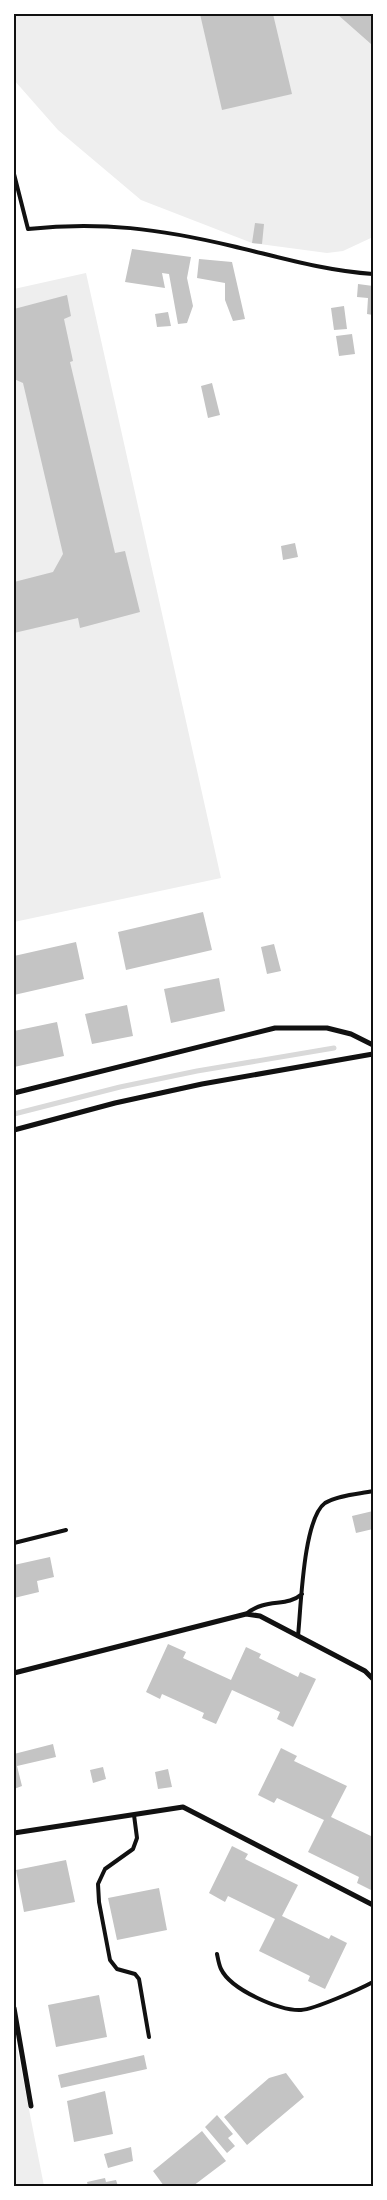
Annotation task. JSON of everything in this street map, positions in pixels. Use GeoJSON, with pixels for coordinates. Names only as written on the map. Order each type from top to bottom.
{"type":"FeatureCollection","features":[{"type":"Feature","properties":{"kind":"street"},"geometry":{"type":"LineString","coordinates":[[14,1093],[275,1028],[327,1028],[351,1034],[373,1046]]}},
{"type":"Feature","properties":{"kind":"street"},"geometry":{"type":"LineString","coordinates":[[14,1130],[115,1103],[202,1084],[373,1054]]}},
{"type":"Feature","properties":{"kind":"street"},"geometry":{"type":"LineString","coordinates":[[14,1674],[246,1614],[260,1616],[365,1671],[373,1679]]}},
{"type":"Feature","properties":{"kind":"street"},"geometry":{"type":"LineString","coordinates":[[14,1833],[184,1807],[373,1905]]}},
{"type":"Feature","properties":{"kind":"street"},"geometry":{"type":"LineString","coordinates":[[14,2008],[31,2106]]}},
{"type":"Feature","properties":{"kind":"lane"},"geometry":{"type":"LineString","coordinates":[[14,174],[28,229],[106,224],[157,230],[230,245],[318,268],[373,274]]}},
{"type":"Feature","properties":{"kind":"lane"},"geometry":{"type":"LineString","coordinates":[[298,1636],[308,1536],[317,1511],[326,1503],[373,1491]]}},
{"type":"Feature","properties":{"kind":"lane"},"geometry":{"type":"LineString","coordinates":[[14,1543],[66,1530]]}},
{"type":"Feature","properties":{"kind":"lane"},"geometry":{"type":"LineString","coordinates":[[246,1614],[256,1606],[296,1599],[302,1594]]}},
{"type":"Feature","properties":{"kind":"lane"},"geometry":{"type":"LineString","coordinates":[[134,1815],[137,1838],[133,1849],[105,1869],[98,1884],[99,1902],[110,1960],[117,1969],[135,1974],[140,1978],[149,2037]]}},
{"type":"Feature","properties":{"kind":"lane"},"geometry":{"type":"LineString","coordinates":[[217,1954],[221,1970],[232,1981],[251,1995],[288,2009],[304,2010],[358,1990],[373,1982]]}},
{"type":"Feature","properties":{"kind":"shaded area"},"geometry":{"type":"Polygon","coordinates":[[[14,14],[373,14],[373,237],[343,251],[327,253],[252,243],[141,200],[58,130],[14,80],[14,14]]]}},
{"type":"Feature","properties":{"kind":"shaded area"},"geometry":{"type":"Polygon","coordinates":[[[86,273],[221,878],[14,922],[14,289],[86,273]]]}},
{"type":"Feature","properties":{"kind":"shaded area"},"geometry":{"type":"Polygon","coordinates":[[[14,2033],[44,2186],[14,2186],[14,2033]]]}},
{"type":"Feature","properties":{"kind":"building"},"geometry":{"type":"Polygon","coordinates":[[[200,14],[273,14],[292,94],[222,110],[200,14]]]}},
{"type":"Feature","properties":{"kind":"building"},"geometry":{"type":"Polygon","coordinates":[[[337,14],[368,14],[373,18],[373,42],[371,44],[337,14]]]}},
{"type":"Feature","properties":{"kind":"building"},"geometry":{"type":"Polygon","coordinates":[[[255,223],[264,224],[262,244],[252,243],[255,223]]]}},
{"type":"Feature","properties":{"kind":"building"},"geometry":{"type":"Polygon","coordinates":[[[132,249],[191,257],[187,278],[193,306],[187,323],[178,324],[169,274],[162,273],[165,288],[125,282],[132,249]]]}},
{"type":"Feature","properties":{"kind":"building"},"geometry":{"type":"Polygon","coordinates":[[[199,259],[232,262],[245,319],[233,321],[225,300],[225,283],[197,278],[199,259]]]}},
{"type":"Feature","properties":{"kind":"building"},"geometry":{"type":"Polygon","coordinates":[[[358,284],[373,286],[373,315],[367,314],[368,298],[357,297],[358,284]]]}},
{"type":"Feature","properties":{"kind":"building"},"geometry":{"type":"Polygon","coordinates":[[[67,295],[71,316],[64,319],[73,361],[70,362],[115,553],[125,551],[140,612],[80,628],[78,618],[14,633],[14,582],[53,572],[63,554],[23,383],[14,379],[14,309],[67,295]]]}},
{"type":"Feature","properties":{"kind":"building"},"geometry":{"type":"Polygon","coordinates":[[[344,306],[347,329],[334,330],[331,308],[344,306]]]}},
{"type":"Feature","properties":{"kind":"building"},"geometry":{"type":"Polygon","coordinates":[[[168,312],[171,326],[157,327],[155,314],[168,312]]]}},
{"type":"Feature","properties":{"kind":"building"},"geometry":{"type":"Polygon","coordinates":[[[352,334],[355,354],[339,356],[336,336],[352,334]]]}},
{"type":"Feature","properties":{"kind":"building"},"geometry":{"type":"Polygon","coordinates":[[[212,383],[220,415],[208,418],[201,386],[212,383]]]}},
{"type":"Feature","properties":{"kind":"building"},"geometry":{"type":"Polygon","coordinates":[[[295,543],[298,557],[283,560],[281,546],[295,543]]]}},
{"type":"Feature","properties":{"kind":"building"},"geometry":{"type":"Polygon","coordinates":[[[203,912],[212,950],[126,970],[118,932],[203,912]]]}},
{"type":"Feature","properties":{"kind":"building"},"geometry":{"type":"Polygon","coordinates":[[[76,942],[84,979],[14,995],[14,956],[76,942]]]}},
{"type":"Feature","properties":{"kind":"building"},"geometry":{"type":"Polygon","coordinates":[[[274,944],[281,971],[267,974],[261,947],[274,944]]]}},
{"type":"Feature","properties":{"kind":"building"},"geometry":{"type":"Polygon","coordinates":[[[219,978],[225,1011],[171,1023],[164,989],[219,978]]]}},
{"type":"Feature","properties":{"kind":"building"},"geometry":{"type":"Polygon","coordinates":[[[127,1005],[133,1036],[92,1044],[85,1014],[127,1005]]]}},
{"type":"Feature","properties":{"kind":"building"},"geometry":{"type":"Polygon","coordinates":[[[57,1022],[64,1056],[14,1067],[14,1031],[57,1022]]]}},
{"type":"Feature","properties":{"kind":"building"},"geometry":{"type":"Polygon","coordinates":[[[373,1511],[373,1529],[356,1533],[352,1516],[373,1511]]]}},
{"type":"Feature","properties":{"kind":"building"},"geometry":{"type":"Polygon","coordinates":[[[50,1557],[54,1577],[37,1581],[39,1592],[14,1598],[14,1565],[50,1557]]]}},
{"type":"Feature","properties":{"kind":"building"},"geometry":{"type":"Polygon","coordinates":[[[168,1644],[186,1652],[183,1658],[231,1680],[246,1647],[261,1654],[259,1658],[298,1677],[300,1672],[316,1679],[293,1727],[277,1719],[280,1712],[232,1690],[216,1724],[202,1718],[204,1713],[162,1694],[160,1699],[146,1692],[168,1644]]]}},
{"type":"Feature","properties":{"kind":"building"},"geometry":{"type":"Polygon","coordinates":[[[53,1744],[56,1757],[17,1766],[22,1786],[14,1789],[14,1754],[53,1744]]]}},
{"type":"Feature","properties":{"kind":"building"},"geometry":{"type":"Polygon","coordinates":[[[281,1748],[297,1756],[294,1761],[347,1786],[331,1817],[373,1837],[373,1891],[357,1883],[359,1877],[308,1852],[324,1820],[277,1798],[274,1803],[258,1795],[281,1748]]]}},
{"type":"Feature","properties":{"kind":"building"},"geometry":{"type":"Polygon","coordinates":[[[103,1767],[106,1779],[93,1783],[90,1770],[103,1767]]]}},
{"type":"Feature","properties":{"kind":"building"},"geometry":{"type":"Polygon","coordinates":[[[168,1769],[172,1787],[158,1789],[155,1772],[168,1769]]]}},
{"type":"Feature","properties":{"kind":"building"},"geometry":{"type":"Polygon","coordinates":[[[232,1846],[248,1854],[245,1859],[298,1885],[282,1916],[329,1939],[331,1935],[347,1943],[325,1989],[308,1981],[310,1976],[259,1951],[275,1919],[228,1896],[225,1902],[209,1893],[232,1846]]]}},
{"type":"Feature","properties":{"kind":"building"},"geometry":{"type":"Polygon","coordinates":[[[66,1860],[75,1902],[24,1912],[16,1870],[66,1860]]]}},
{"type":"Feature","properties":{"kind":"building"},"geometry":{"type":"Polygon","coordinates":[[[159,1888],[167,1930],[117,1940],[108,1898],[159,1888]]]}},
{"type":"Feature","properties":{"kind":"building"},"geometry":{"type":"Polygon","coordinates":[[[99,1995],[107,2037],[56,2047],[48,2005],[99,1995]]]}},
{"type":"Feature","properties":{"kind":"building"},"geometry":{"type":"Polygon","coordinates":[[[144,2055],[147,2069],[61,2088],[58,2075],[144,2055]]]}},
{"type":"Feature","properties":{"kind":"building"},"geometry":{"type":"Polygon","coordinates":[[[286,2073],[304,2097],[247,2145],[224,2117],[269,2078],[286,2073]]]}},
{"type":"Feature","properties":{"kind":"building"},"geometry":{"type":"Polygon","coordinates":[[[105,2091],[113,2134],[74,2142],[67,2101],[105,2091]]]}},
{"type":"Feature","properties":{"kind":"building"},"geometry":{"type":"Polygon","coordinates":[[[217,2115],[233,2134],[228,2138],[235,2146],[227,2153],[205,2127],[217,2115]]]}},
{"type":"Feature","properties":{"kind":"building"},"geometry":{"type":"Polygon","coordinates":[[[202,2131],[226,2161],[193,2186],[164,2186],[153,2171],[202,2131]]]}},
{"type":"Feature","properties":{"kind":"building"},"geometry":{"type":"Polygon","coordinates":[[[131,2147],[133,2161],[108,2168],[104,2154],[131,2147]]]}},
{"type":"Feature","properties":{"kind":"building"},"geometry":{"type":"Polygon","coordinates":[[[105,2178],[106,2182],[116,2180],[118,2186],[88,2186],[87,2182],[105,2178]]]}},
{"type":"Feature","properties":{"kind":"waterway"},"geometry":{"type":"LineString","coordinates":[[14,1114],[120,1087],[197,1071],[334,1048]]}}]}
